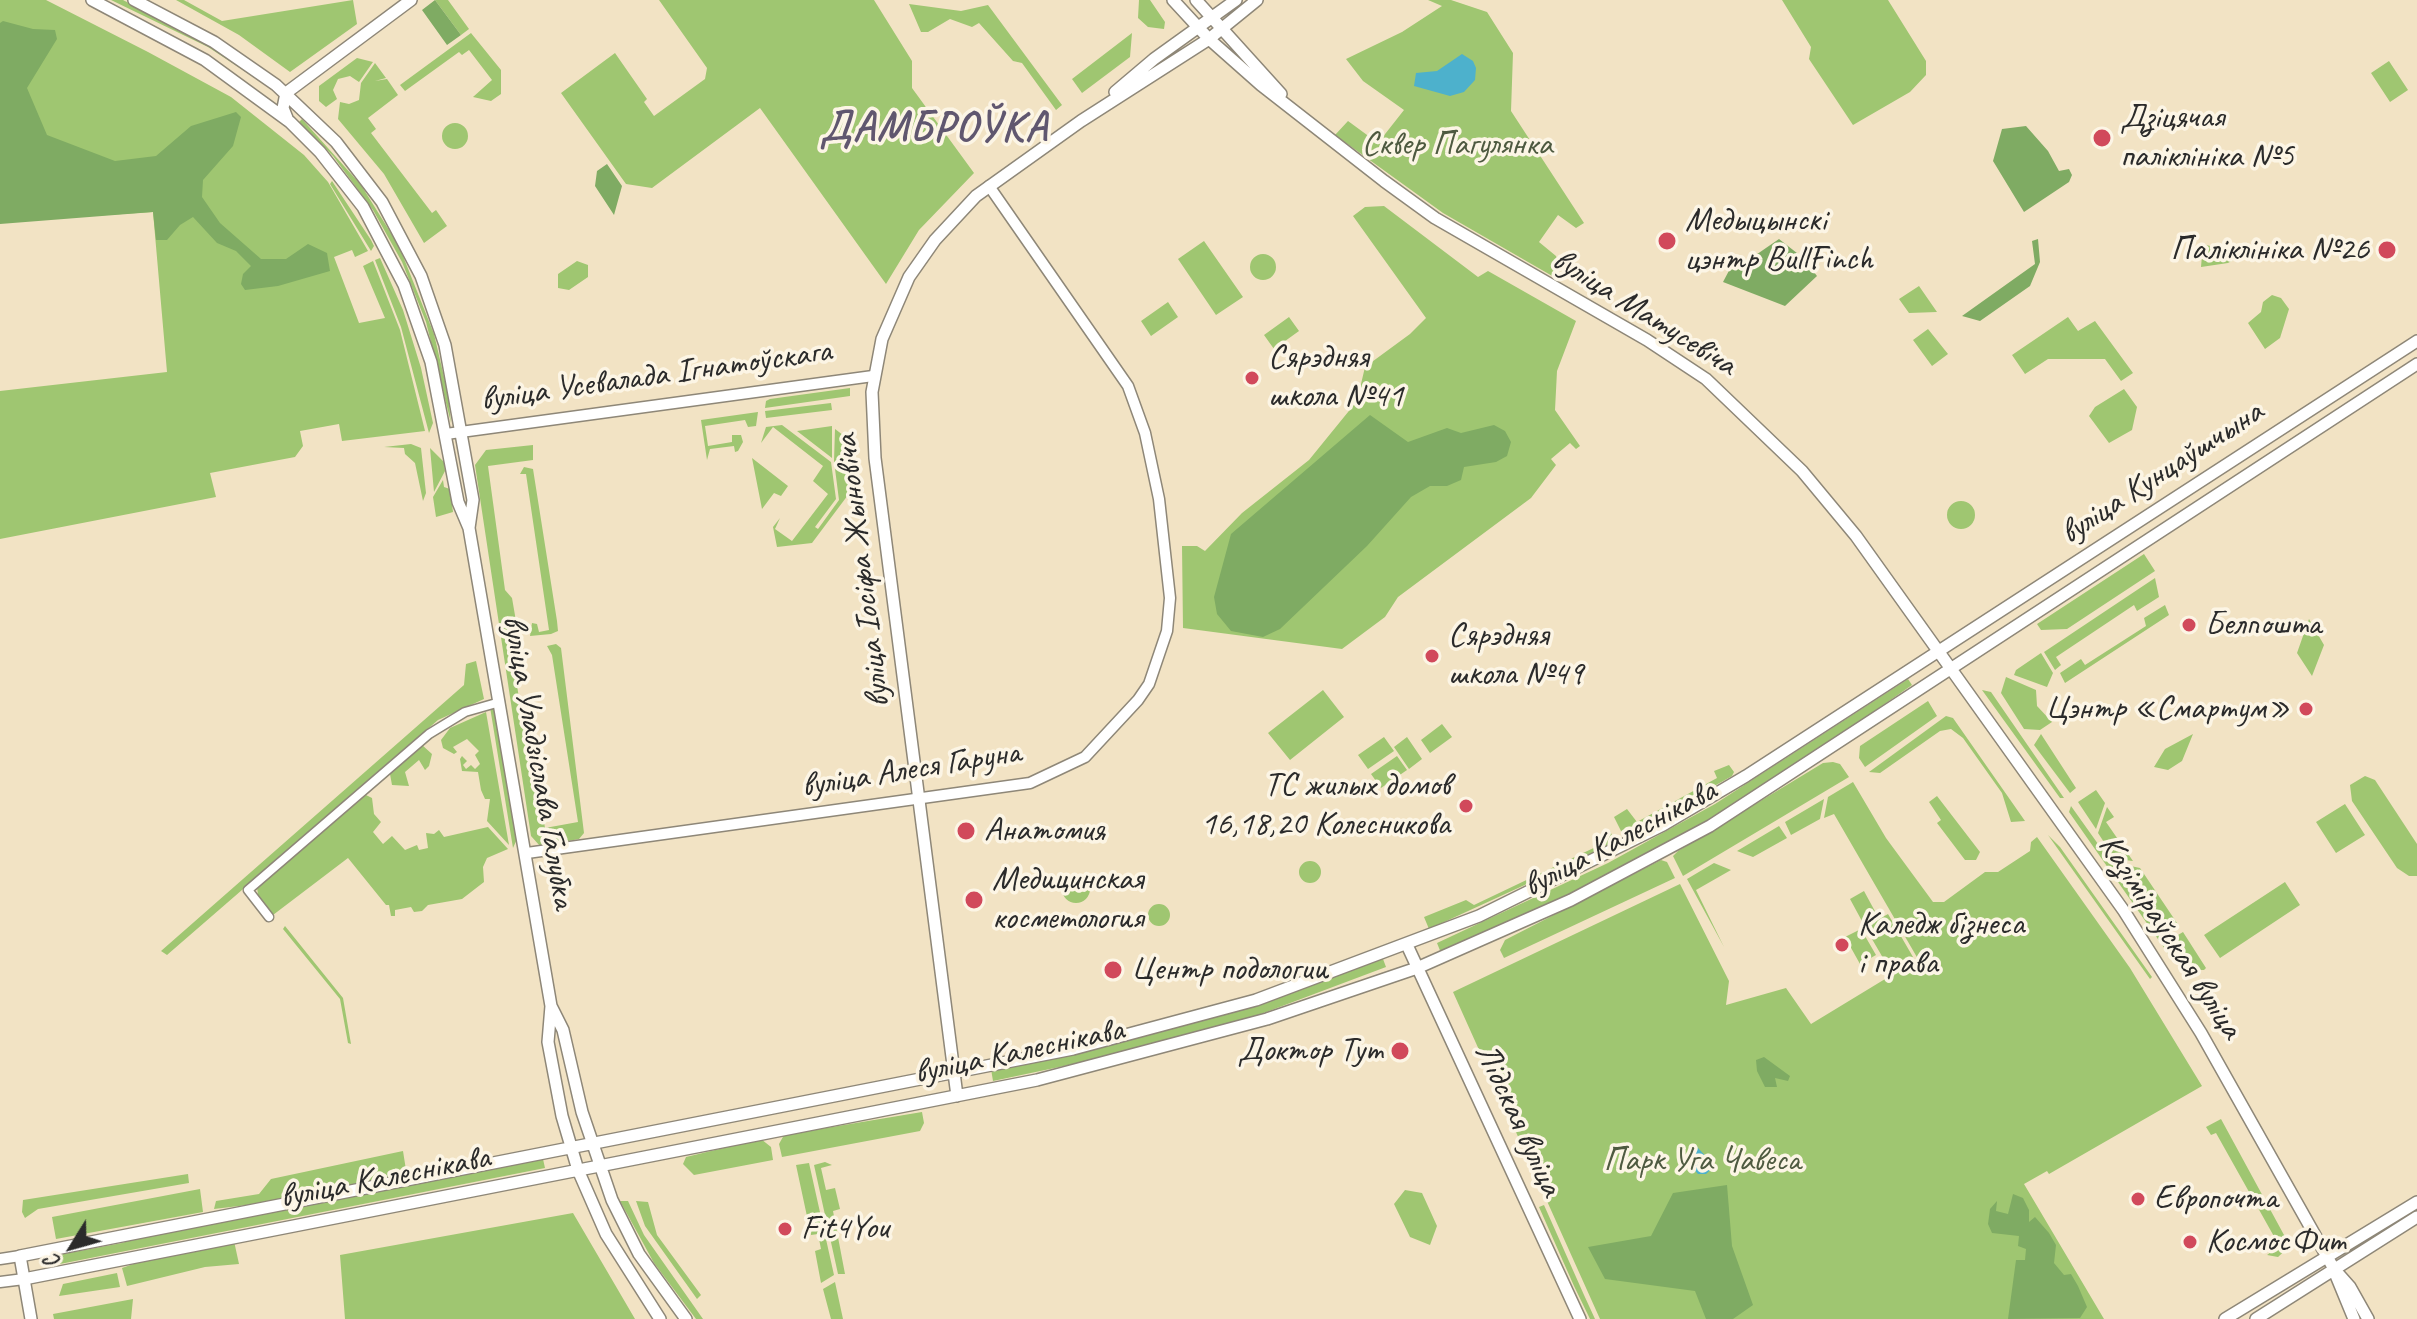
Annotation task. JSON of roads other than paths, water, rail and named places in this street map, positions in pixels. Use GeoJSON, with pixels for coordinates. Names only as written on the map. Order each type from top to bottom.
{"type":"FeatureCollection","features":[{"type":"Feature","properties":{"kind":"main road","name":"вуліца Уладзіслава Галубка"},"geometry":{"type":"LineString","coordinates":[[92,0],[205,60],[287,119],[342,178],[387,249],[418,319],[446,434],[458,502],[469,528],[527,853],[551,1006],[548,1028],[551,1059],[570,1146],[611,1244],[660,1319]]}},
{"type":"Feature","properties":{"kind":"main road","name":"вуліца Уладзіслава Галубка"},"geometry":{"type":"LineString","coordinates":[[134,0],[214,42],[301,107],[361,172],[404,241],[445,345],[473,500],[469,528]]}},
{"type":"Feature","properties":{"kind":"main road"},"geometry":{"type":"LineString","coordinates":[[264,100],[286,96],[411,0]]}},
{"type":"Feature","properties":{"kind":"main road","name":"вуліца Матусевіча"},"geometry":{"type":"LineString","coordinates":[[1173,0],[1209,39],[1384,181],[1476,242],[1706,379],[1754,422],[1821,491],[1937,650]]}},
{"type":"Feature","properties":{"kind":"main road","name":"вуліца Матусевіча"},"geometry":{"type":"LineString","coordinates":[[1196,0],[1301,115]]}},
{"type":"Feature","properties":{"kind":"main road","name":"вуліца Іосіфа Жыновіча"},"geometry":{"type":"LineString","coordinates":[[1081,121],[1154,59],[1236,0]]}},
{"type":"Feature","properties":{"kind":"main road","name":"вуліца Іосіфа Жыновіча"},"geometry":{"type":"LineString","coordinates":[[957,1096],[875,458],[873,376],[882,339],[909,277],[943,231],[989,186],[1081,121],[1209,39],[1257,0]]}},
{"type":"Feature","properties":{"kind":"main road"},"geometry":{"type":"LineString","coordinates":[[301,82],[301,107]]}},
{"type":"Feature","properties":{"kind":"main road"},"geometry":{"type":"LineString","coordinates":[[286,96],[287,119]]}},
{"type":"Feature","properties":{"kind":"main road","name":"вуліца Кунцаўшчына"},"geometry":{"type":"LineString","coordinates":[[1937,650],[2417,341]]}},
{"type":"Feature","properties":{"kind":"main road","name":"вуліца Кунцаўшчына"},"geometry":{"type":"LineString","coordinates":[[1951,670],[2417,364]]}},
{"type":"Feature","properties":{"kind":"main road","name":"Казіміраўская вуліца"},"geometry":{"type":"LineString","coordinates":[[1937,650],[2165,973],[2334,1269],[2350,1287],[2368,1319]]}},
{"type":"Feature","properties":{"kind":"main road","name":"вуліца Калеснікава"},"geometry":{"type":"LineString","coordinates":[[20,1256],[1147,1032],[1256,1000],[1407,945],[1538,889],[1663,825],[1746,776],[1937,650]]}},
{"type":"Feature","properties":{"kind":"main road","name":"вуліца Калеснікава"},"geometry":{"type":"LineString","coordinates":[[24,1279],[957,1096],[1160,1050],[1267,1019],[1417,968],[1571,900],[1666,852],[1951,670]]}},
{"type":"Feature","properties":{"kind":"main road","name":"Лідская вуліца"},"geometry":{"type":"LineString","coordinates":[[1407,945],[1580,1319]]}},
{"type":"Feature","properties":{"kind":"main road","name":"вуліца Уладзіслава Галубка"},"geometry":{"type":"LineString","coordinates":[[551,1006],[563,1030],[599,1166],[639,1254],[686,1319]]}},
{"type":"Feature","properties":{"kind":"main road"},"geometry":{"type":"LineString","coordinates":[[2225,1319],[2417,1202]]}},
{"type":"Feature","properties":{"kind":"main road"},"geometry":{"type":"LineString","coordinates":[[2256,1319],[2417,1217]]}},
{"type":"Feature","properties":{"kind":"main road"},"geometry":{"type":"LineString","coordinates":[[20,1256],[31,1319]]}},
{"type":"Feature","properties":{"kind":"main road","name":"Казіміраўская вуліца"},"geometry":{"type":"LineString","coordinates":[[2334,1269],[2354,1319]]}},
{"type":"Feature","properties":{"kind":"street","name":"вуліца Алеся Гаруна"},"geometry":{"type":"LineString","coordinates":[[527,853],[1030,783],[1085,757],[1138,700],[1149,684],[1167,631],[1167,559],[1145,433],[1128,386],[989,186]]}},
{"type":"Feature","properties":{"kind":"street","name":"вуліца Усевалада Ігнатоўскага"},"geometry":{"type":"LineString","coordinates":[[446,434],[873,376]]}},
{"type":"Feature","properties":{"kind":"street"},"geometry":{"type":"LineString","coordinates":[[269,917],[248,890],[429,734],[465,712],[500,702]]}},
{"type":"Feature","properties":{"kind":"street","name":"вуліца Калеснікава"},"geometry":{"type":"LineString","coordinates":[[0,1259],[20,1256]]}},
{"type":"Feature","properties":{"kind":"street","name":"вуліца Калеснікава"},"geometry":{"type":"LineString","coordinates":[[0,1282],[24,1279]]}},
{"type":"Feature","properties":{"kind":"water"},"geometry":{"type":"Polygon","coordinates":[[[1462,54],[1473,61],[1476,68],[1475,80],[1464,92],[1450,96],[1414,86],[1416,73],[1437,71],[1462,54]]]}},
{"type":"Feature","properties":{"kind":"water"},"geometry":{"type":"Polygon","coordinates":[[[1697,1147],[1715,1166],[1706,1174],[1698,1174],[1684,1159],[1697,1147]]]}},
{"type":"Feature","properties":{"kind":"place","name":"Дзіцячая паліклініка №5"},"geometry":{"type":"Point","coordinates":[2102,138]}},
{"type":"Feature","properties":{"kind":"place","name":"Медыцынскі цэнтр BullFinch"},"geometry":{"type":"Point","coordinates":[1667,241]}},
{"type":"Feature","properties":{"kind":"place","name":"Паліклініка №26"},"geometry":{"type":"Point","coordinates":[2387,250]}},
{"type":"Feature","properties":{"kind":"place","name":"Сярэдняя школа №41"},"geometry":{"type":"Point","coordinates":[1252,378]}},
{"type":"Feature","properties":{"kind":"place","name":"Белпошта"},"geometry":{"type":"Point","coordinates":[2189,625]}},
{"type":"Feature","properties":{"kind":"place","name":"Сярэдняя школа №49"},"geometry":{"type":"Point","coordinates":[1432,656]}},
{"type":"Feature","properties":{"kind":"place","name":"Цэнтр «Смартум»"},"geometry":{"type":"Point","coordinates":[2306,709]}},
{"type":"Feature","properties":{"kind":"place","name":"ТС жилых домов 16,18,20 Колесникова"},"geometry":{"type":"Point","coordinates":[1466,806]}},
{"type":"Feature","properties":{"kind":"place","name":"Анатомия"},"geometry":{"type":"Point","coordinates":[966,831]}},
{"type":"Feature","properties":{"kind":"place","name":"Медицинская косметология"},"geometry":{"type":"Point","coordinates":[974,900]}},
{"type":"Feature","properties":{"kind":"place","name":"Каледж бізнеса і права"},"geometry":{"type":"Point","coordinates":[1842,945]}},
{"type":"Feature","properties":{"kind":"place","name":"Центр подологии"},"geometry":{"type":"Point","coordinates":[1113,970]}},
{"type":"Feature","properties":{"kind":"place","name":"Доктор Тут"},"geometry":{"type":"Point","coordinates":[1400,1051]}},
{"type":"Feature","properties":{"kind":"place","name":"Европочта"},"geometry":{"type":"Point","coordinates":[2138,1199]}},
{"type":"Feature","properties":{"kind":"place","name":"Fit4You"},"geometry":{"type":"Point","coordinates":[785,1229]}},
{"type":"Feature","properties":{"kind":"place","name":"КосмосФит"},"geometry":{"type":"Point","coordinates":[2190,1242]}},
{"type":"Feature","properties":{"kind":"district","name":"ДАМБРОЎКА"},"geometry":{"type":"Point","coordinates":[934,129]}},
{"type":"Feature","properties":{"kind":"park label","name":"Сквер Пагулянка"},"geometry":{"type":"Point","coordinates":[1457,145]}},
{"type":"Feature","properties":{"kind":"park label","name":"Парк Уга Чавеса"},"geometry":{"type":"Point","coordinates":[1702,1161]}}]}
